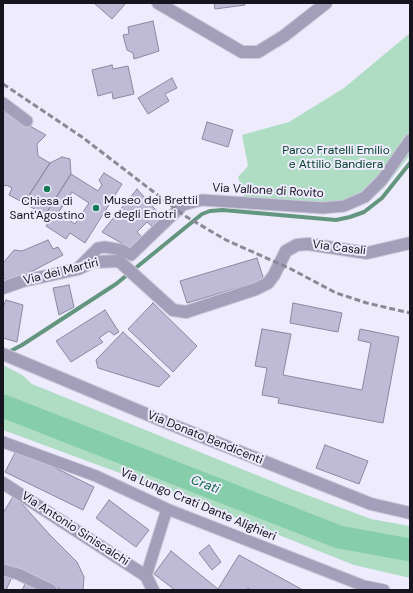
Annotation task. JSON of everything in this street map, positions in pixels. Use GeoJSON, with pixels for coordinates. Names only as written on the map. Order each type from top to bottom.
{"type":"FeatureCollection","features":[{"type":"Feature","properties":{"kind":"street"},"geometry":{"type":"LineString","coordinates":[[158,3],[242,52],[258,52],[284,36],[326,3]]}},
{"type":"Feature","properties":{"kind":"street"},"geometry":{"type":"LineString","coordinates":[[3,103],[27,121]]}},
{"type":"Feature","properties":{"kind":"street","name":"Via Vallone di Rovito"},"geometry":{"type":"LineString","coordinates":[[78,269],[98,248],[105,247],[122,250],[131,255],[183,205],[202,200],[323,208],[344,206],[364,197],[382,180],[410,140]]}},
{"type":"Feature","properties":{"kind":"street","name":"Via Casali"},"geometry":{"type":"LineString","coordinates":[[172,310],[186,312],[256,289],[268,283],[274,275],[286,251],[297,245],[308,244],[367,253],[410,243]]}},
{"type":"Feature","properties":{"kind":"street","name":"Via dei Martiri"},"geometry":{"type":"LineString","coordinates":[[3,288],[24,281],[78,269],[93,262],[119,261],[172,310]]}},
{"type":"Feature","properties":{"kind":"street","name":"Via Donato Bendicenti"},"geometry":{"type":"LineString","coordinates":[[3,354],[170,424],[363,501],[410,513]]}},
{"type":"Feature","properties":{"kind":"street","name":"Via Lungo Crati Dante Alighieri"},"geometry":{"type":"LineString","coordinates":[[3,442],[96,476],[167,509],[363,588],[384,590]]}},
{"type":"Feature","properties":{"kind":"street","name":"Via Antonio Siniscalchi"},"geometry":{"type":"LineString","coordinates":[[3,483],[146,576]]}},
{"type":"Feature","properties":{"kind":"street"},"geometry":{"type":"LineString","coordinates":[[153,590],[146,576],[167,509]]}},
{"type":"Feature","properties":{"kind":"street"},"geometry":{"type":"LineString","coordinates":[[3,570],[18,574],[51,590]]}},
{"type":"Feature","properties":{"kind":"green space","name":"Parco Fratelli Emilio e Attilio Bandiera"},"geometry":{"type":"Polygon","coordinates":[[[410,33],[410,155],[383,189],[364,204],[342,213],[311,213],[248,208],[238,177],[248,166],[242,135],[289,122],[344,88],[410,33]]]}},
{"type":"Feature","properties":{"kind":"green space"},"geometry":{"type":"Polygon","coordinates":[[[3,365],[22,375],[32,384],[291,489],[371,519],[410,526],[410,578],[354,565],[166,490],[3,430],[3,365]]]}},
{"type":"Feature","properties":{"kind":"building"},"geometry":{"type":"Polygon","coordinates":[[[94,3],[126,3],[112,19],[94,3]]]}},
{"type":"Feature","properties":{"kind":"building"},"geometry":{"type":"Polygon","coordinates":[[[214,3],[245,3],[245,5],[215,9],[214,3]]]}},
{"type":"Feature","properties":{"kind":"building"},"geometry":{"type":"Polygon","coordinates":[[[153,21],[159,51],[134,59],[133,53],[127,50],[123,35],[129,34],[128,27],[153,21]]]}},
{"type":"Feature","properties":{"kind":"building"},"geometry":{"type":"Polygon","coordinates":[[[112,65],[113,69],[128,66],[134,94],[113,99],[112,92],[98,96],[92,70],[112,65]]]}},
{"type":"Feature","properties":{"kind":"building"},"geometry":{"type":"Polygon","coordinates":[[[172,78],[177,88],[165,94],[169,101],[148,114],[138,98],[172,78]]]}},
{"type":"Feature","properties":{"kind":"building"},"geometry":{"type":"Polygon","coordinates":[[[3,111],[46,135],[37,144],[38,156],[50,163],[24,203],[9,195],[12,188],[6,185],[3,187],[3,111]]]}},
{"type":"Feature","properties":{"kind":"building"},"geometry":{"type":"Polygon","coordinates":[[[207,122],[233,130],[228,147],[202,139],[207,122]]]}},
{"type":"Feature","properties":{"kind":"building","name":"Chiesa di Sant'Agostino"},"geometry":{"type":"Polygon","coordinates":[[[62,157],[70,159],[71,174],[45,215],[24,203],[50,163],[62,157]]]}},
{"type":"Feature","properties":{"kind":"building","name":"Museo dei Brettii e degli Enotri"},"geometry":{"type":"Polygon","coordinates":[[[104,173],[122,184],[85,243],[70,233],[66,239],[46,226],[51,219],[45,215],[71,174],[98,191],[102,185],[99,180],[104,173]],[[72,192],[58,213],[75,224],[89,203],[72,192]]]}},
{"type":"Feature","properties":{"kind":"building"},"geometry":{"type":"Polygon","coordinates":[[[137,189],[163,218],[153,227],[147,222],[137,232],[142,237],[132,249],[102,232],[137,189]]]}},
{"type":"Feature","properties":{"kind":"building"},"geometry":{"type":"Polygon","coordinates":[[[48,240],[53,249],[58,247],[63,255],[25,275],[7,281],[3,277],[3,263],[14,250],[22,251],[48,240]]]}},
{"type":"Feature","properties":{"kind":"building"},"geometry":{"type":"Polygon","coordinates":[[[257,258],[264,280],[187,303],[180,281],[257,258]]]}},
{"type":"Feature","properties":{"kind":"building"},"geometry":{"type":"Polygon","coordinates":[[[69,285],[74,307],[59,315],[53,288],[69,285]]]}},
{"type":"Feature","properties":{"kind":"building"},"geometry":{"type":"Polygon","coordinates":[[[6,300],[23,305],[17,342],[3,338],[3,307],[6,300]]]}},
{"type":"Feature","properties":{"kind":"building"},"geometry":{"type":"Polygon","coordinates":[[[153,303],[197,346],[173,372],[128,329],[153,303]]]}},
{"type":"Feature","properties":{"kind":"building"},"geometry":{"type":"Polygon","coordinates":[[[293,303],[342,313],[338,332],[290,323],[293,303]]]}},
{"type":"Feature","properties":{"kind":"building"},"geometry":{"type":"Polygon","coordinates":[[[105,310],[119,332],[114,335],[109,331],[99,338],[103,342],[71,362],[56,341],[105,310]]]}},
{"type":"Feature","properties":{"kind":"building"},"geometry":{"type":"Polygon","coordinates":[[[262,329],[291,334],[283,375],[362,390],[371,343],[358,340],[360,329],[399,337],[383,423],[278,403],[279,398],[262,395],[267,368],[255,366],[262,329]]]}},
{"type":"Feature","properties":{"kind":"building"},"geometry":{"type":"Polygon","coordinates":[[[123,332],[170,376],[159,387],[98,368],[96,360],[123,332]]]}},
{"type":"Feature","properties":{"kind":"building"},"geometry":{"type":"Polygon","coordinates":[[[325,445],[368,461],[359,484],[316,468],[325,445]]]}},
{"type":"Feature","properties":{"kind":"building"},"geometry":{"type":"Polygon","coordinates":[[[17,449],[94,487],[83,510],[5,472],[17,449]]]}},
{"type":"Feature","properties":{"kind":"building"},"geometry":{"type":"Polygon","coordinates":[[[14,495],[77,562],[84,577],[83,590],[62,590],[3,564],[3,513],[14,495]]]}},
{"type":"Feature","properties":{"kind":"building"},"geometry":{"type":"Polygon","coordinates":[[[109,500],[149,530],[136,547],[96,518],[109,500]]]}},
{"type":"Feature","properties":{"kind":"building"},"geometry":{"type":"Polygon","coordinates":[[[209,545],[221,562],[212,570],[199,553],[209,545]]]}},
{"type":"Feature","properties":{"kind":"building"},"geometry":{"type":"Polygon","coordinates":[[[171,551],[218,589],[239,555],[303,590],[251,590],[248,588],[247,590],[175,590],[154,574],[171,551]]]}},
{"type":"Feature","properties":{"kind":"building"},"geometry":{"type":"Polygon","coordinates":[[[3,574],[12,577],[6,590],[3,590],[3,574]]]}},
{"type":"Feature","properties":{"kind":"building"},"geometry":{"type":"Polygon","coordinates":[[[26,582],[43,590],[22,590],[26,582]]]}},
{"type":"Feature","properties":{"kind":"waterway"},"geometry":{"type":"LineString","coordinates":[[7,353],[22,345],[116,284],[202,214],[210,211],[223,210],[336,220],[350,217],[364,212],[382,198],[410,163]]}},
{"type":"Feature","properties":{"kind":"waterway","name":"Crati"},"geometry":{"type":"LineString","coordinates":[[3,406],[339,537],[410,550]]}},
{"type":"Feature","properties":{"kind":"railway"},"geometry":{"type":"LineString","coordinates":[[3,84],[82,137],[185,216],[226,240],[291,269],[336,293],[367,303],[410,313]]}},
{"type":"Feature","properties":{"kind":"place","name":"Chiesa di Sant'Agostino"},"geometry":{"type":"Point","coordinates":[47,189]}},
{"type":"Feature","properties":{"kind":"place","name":"Museo dei Brettii e degli Enotri"},"geometry":{"type":"Point","coordinates":[96,208]}}]}
